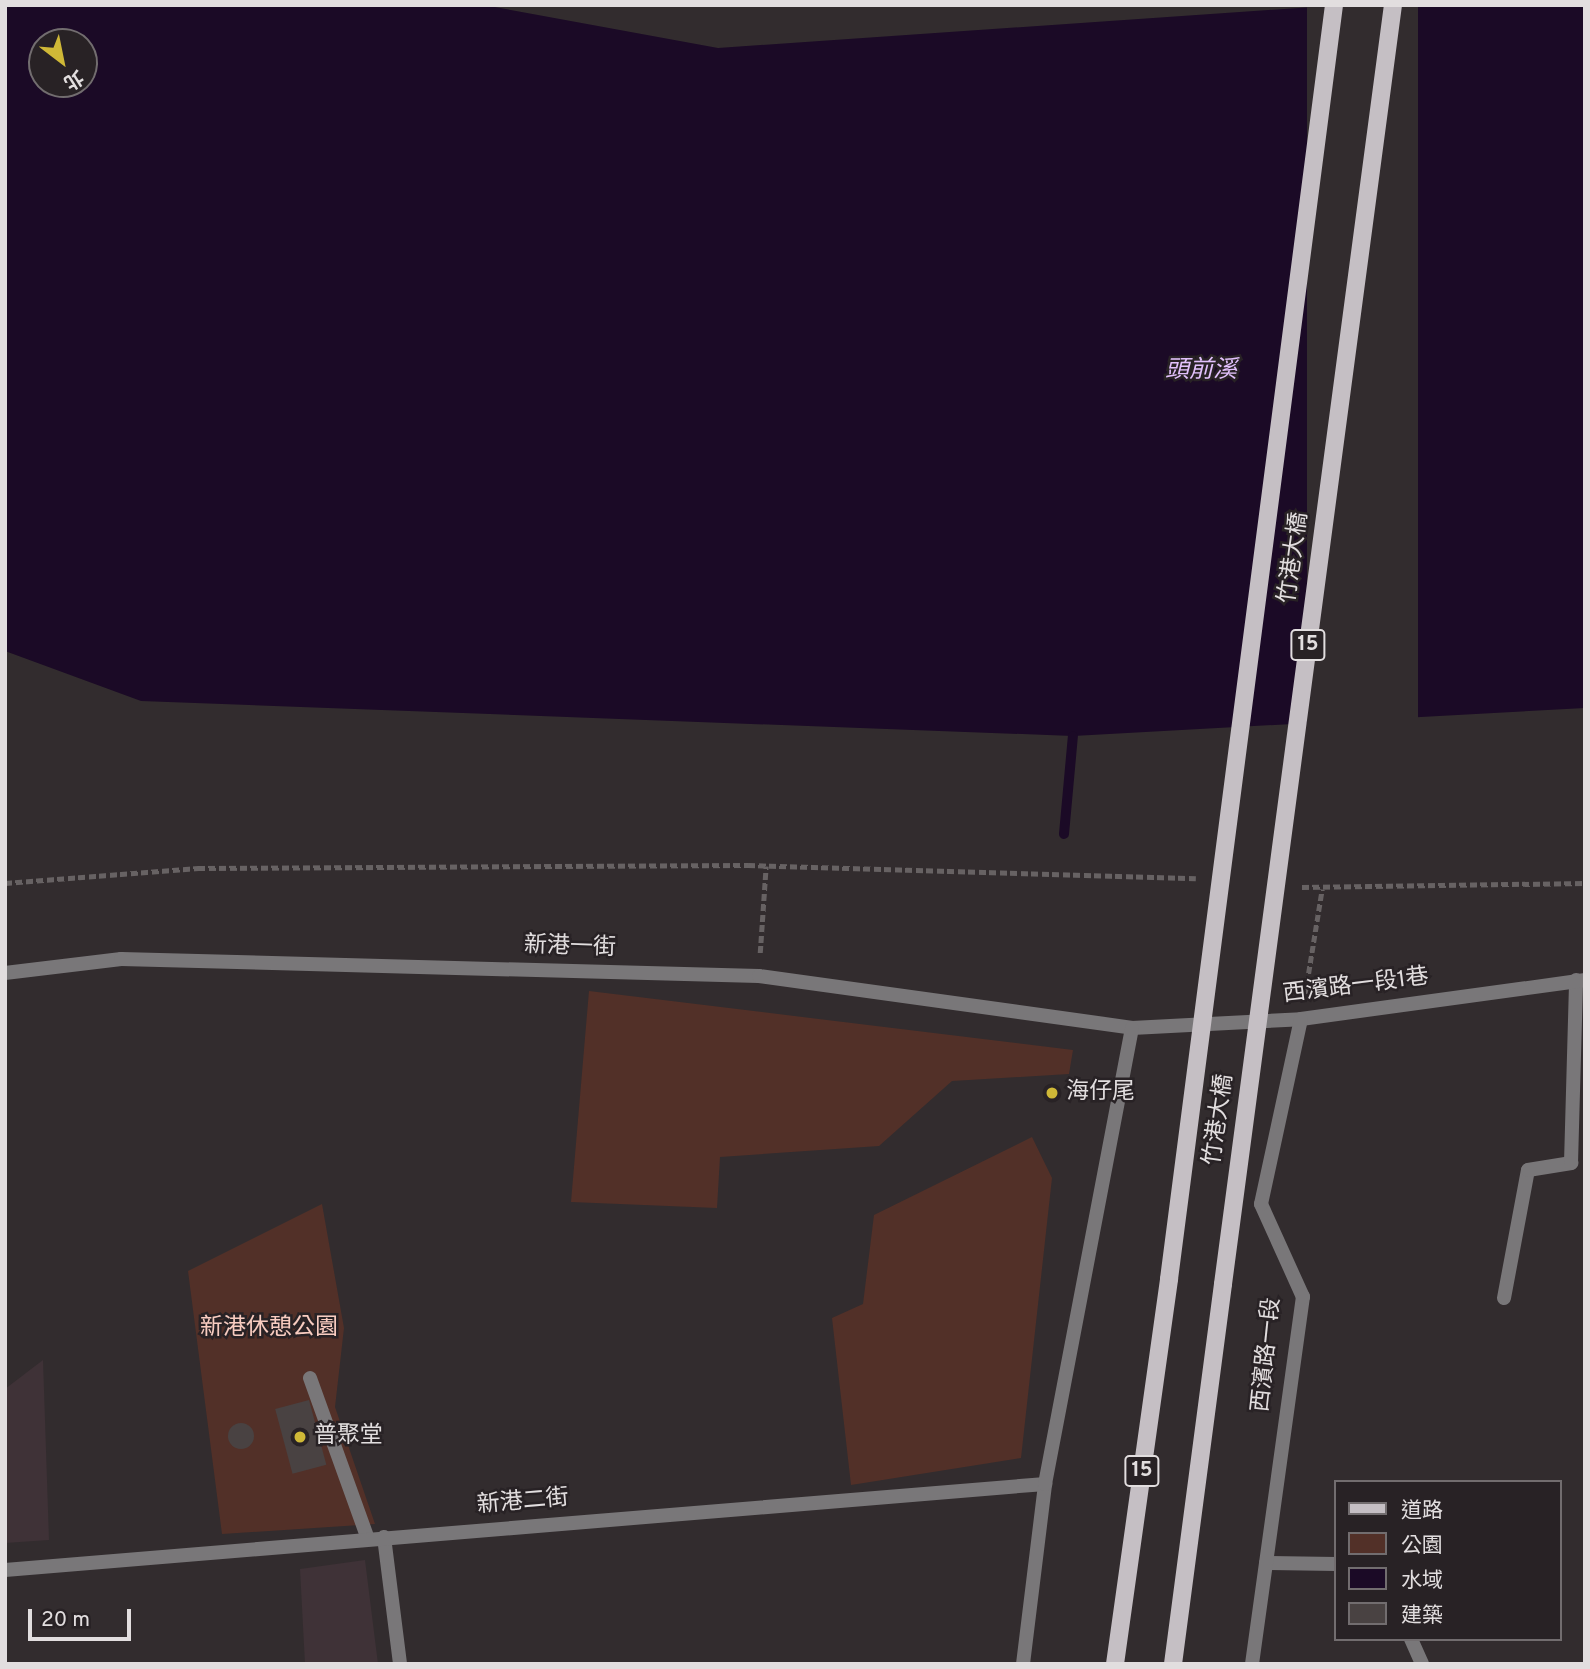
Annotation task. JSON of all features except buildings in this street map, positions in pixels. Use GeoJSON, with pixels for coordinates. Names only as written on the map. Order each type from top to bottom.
{"type":"FeatureCollection","features":[{"type":"Feature","properties":{"kind":"main road","name":"竹港大橋"},"geometry":{"type":"LineString","coordinates":[[1115,1664],[1169,1279],[1334,5]]}},
{"type":"Feature","properties":{"kind":"main road","name":"竹港大橋"},"geometry":{"type":"LineString","coordinates":[[1173,1664],[1393,5]]}},
{"type":"Feature","properties":{"kind":"street","name":"新港一街"},"geometry":{"type":"LineString","coordinates":[[5,973],[121,959],[759,976],[1132,1028]]}},
{"type":"Feature","properties":{"kind":"street","name":"西濱路一段1巷"},"geometry":{"type":"LineString","coordinates":[[1132,1028],[1301,1019],[1580,980]]}},
{"type":"Feature","properties":{"kind":"street"},"geometry":{"type":"LineString","coordinates":[[1504,1298],[1528,1170],[1572,1163],[1580,980]]}},
{"type":"Feature","properties":{"kind":"street","name":"西濱路一段"},"geometry":{"type":"LineString","coordinates":[[1252,1664],[1303,1297],[1261,1204],[1301,1019]]}},
{"type":"Feature","properties":{"kind":"street"},"geometry":{"type":"LineString","coordinates":[[1023,1664],[1045,1484],[1132,1028]]}},
{"type":"Feature","properties":{"kind":"street"},"geometry":{"type":"LineString","coordinates":[[310,1378],[368,1539]]}},
{"type":"Feature","properties":{"kind":"street","name":"新港二街"},"geometry":{"type":"LineString","coordinates":[[5,1570],[1045,1484]]}},
{"type":"Feature","properties":{"kind":"street"},"geometry":{"type":"LineString","coordinates":[[384,1537],[400,1664]]}},
{"type":"Feature","properties":{"kind":"street"},"geometry":{"type":"LineString","coordinates":[[1266,1563],[1334,1564]]}},
{"type":"Feature","properties":{"kind":"street"},"geometry":{"type":"LineString","coordinates":[[1412,1641],[1422,1664]]}},
{"type":"Feature","properties":{"kind":"path"},"geometry":{"type":"LineString","coordinates":[[5,883],[198,868],[766,866],[1203,879]]}},
{"type":"Feature","properties":{"kind":"path"},"geometry":{"type":"LineString","coordinates":[[759,976],[766,866]]}},
{"type":"Feature","properties":{"kind":"path"},"geometry":{"type":"LineString","coordinates":[[1296,887],[1322,889],[1585,883]]}},
{"type":"Feature","properties":{"kind":"path"},"geometry":{"type":"LineString","coordinates":[[1301,1019],[1322,889]]}},
{"type":"Feature","properties":{"kind":"shaded area"},"geometry":{"type":"Polygon","coordinates":[[[43,1360],[49,1540],[5,1543],[5,1389],[43,1360]]]}},
{"type":"Feature","properties":{"kind":"shaded area"},"geometry":{"type":"Polygon","coordinates":[[[365,1560],[378,1664],[305,1664],[300,1569],[365,1560]]]}},
{"type":"Feature","properties":{"kind":"green space"},"geometry":{"type":"Polygon","coordinates":[[[589,991],[1073,1050],[1069,1074],[952,1081],[879,1146],[720,1157],[717,1208],[571,1202],[589,991]]]}},
{"type":"Feature","properties":{"kind":"green space"},"geometry":{"type":"Polygon","coordinates":[[[1032,1137],[1052,1178],[1021,1458],[851,1485],[832,1318],[863,1304],[874,1215],[1032,1137]]]}},
{"type":"Feature","properties":{"kind":"green space","name":"新港休憩公園"},"geometry":{"type":"Polygon","coordinates":[[[322,1204],[344,1328],[335,1407],[375,1524],[222,1534],[188,1271],[322,1204]]]}},
{"type":"Feature","properties":{"kind":"water","name":"頭前溪"},"geometry":{"type":"Polygon","coordinates":[[[5,5],[484,5],[718,48],[1342,5],[1585,5],[1585,708],[1073,736],[141,701],[5,651],[5,5]]]}},
{"type":"Feature","properties":{"kind":"pier"},"geometry":{"type":"Polygon","coordinates":[[[1307,5],[1418,5],[1418,738],[1307,738],[1307,5]]]}},
{"type":"Feature","properties":{"kind":"waterway"},"geometry":{"type":"LineString","coordinates":[[1064,834],[1073,736]]}},
{"type":"Feature","properties":{"kind":"place","name":"海仔尾"},"geometry":{"type":"Point","coordinates":[1052,1093]}},
{"type":"Feature","properties":{"kind":"place","name":"普聚堂"},"geometry":{"type":"Point","coordinates":[300,1437]}}]}
